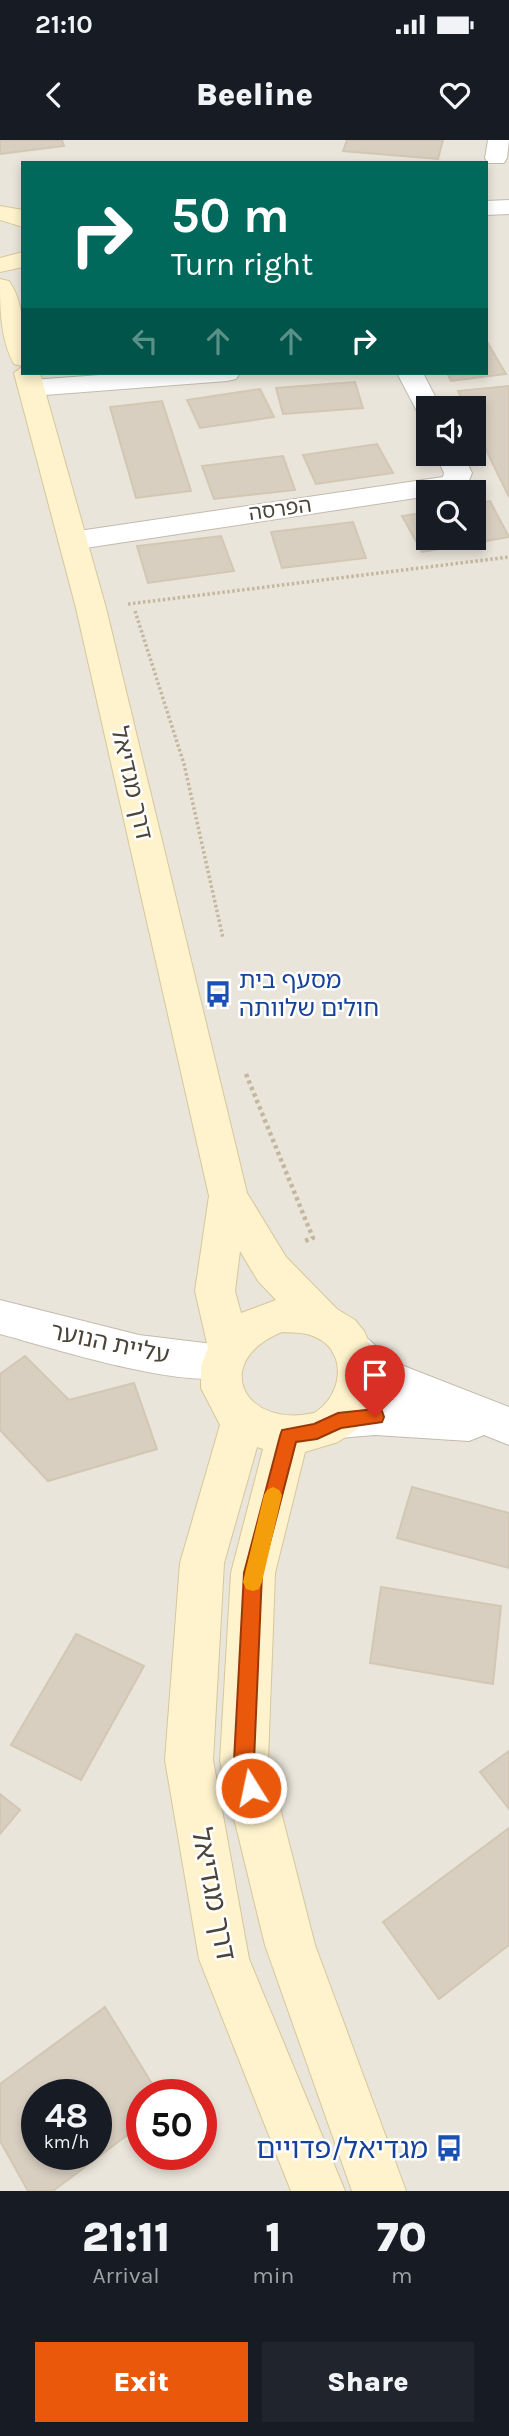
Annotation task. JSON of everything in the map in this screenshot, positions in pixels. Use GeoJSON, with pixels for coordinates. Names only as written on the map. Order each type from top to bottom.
{"type":"FeatureCollection","features":[{"type":"Feature","properties":{"kind":"main road"},"geometry":{"type":"LineString","coordinates":[[0,213],[21,218]]}},
{"type":"Feature","properties":{"kind":"main road"},"geometry":{"type":"LineString","coordinates":[[0,265],[21,260]]}},
{"type":"Feature","properties":{"kind":"main road","name":"דרך מגדיאל"},"geometry":{"type":"LineString","coordinates":[[0,286],[21,354]]}},
{"type":"Feature","properties":{"kind":"main road","name":"דרך מגדיאל"},"geometry":{"type":"LineString","coordinates":[[28,375],[91,608],[228,1196],[272,1269],[323,1322]]}},
{"type":"Feature","properties":{"kind":"main road","name":"דרך מגדיאל"},"geometry":{"type":"LineString","coordinates":[[225,1354],[215,1291],[228,1196]]}},
{"type":"Feature","properties":{"kind":"main road"},"geometry":{"type":"LineString","coordinates":[[281,1315],[305,1316],[323,1322],[345,1337],[359,1358],[361,1380],[356,1399],[338,1420],[317,1432],[288,1436],[264,1431],[243,1420],[228,1404],[220,1384],[225,1354],[243,1330],[263,1319],[281,1315]]}},
{"type":"Feature","properties":{"kind":"main road","name":"דרך מגדיאל"},"geometry":{"type":"LineString","coordinates":[[243,1420],[202,1563],[189,1760],[224,1959],[318,2191]]}},
{"type":"Feature","properties":{"kind":"main road"},"geometry":{"type":"LineString","coordinates":[[288,1436],[253,1573],[244,1761],[290,1945],[379,2191]]}},
{"type":"Feature","properties":{"kind":"street"},"geometry":{"type":"LineString","coordinates":[[488,208],[509,207]]}},
{"type":"Feature","properties":{"kind":"street"},"geometry":{"type":"LineString","coordinates":[[411,375],[422,396]]}},
{"type":"Feature","properties":{"kind":"street","name":"הפרסה"},"geometry":{"type":"LineString","coordinates":[[72,541],[455,484],[458,473],[455,466]]}},
{"type":"Feature","properties":{"kind":"street","name":"עליית הנוער"},"geometry":{"type":"LineString","coordinates":[[0,1317],[139,1353],[225,1354]]}},
{"type":"Feature","properties":{"kind":"street"},"geometry":{"type":"LineString","coordinates":[[353,1351],[381,1376],[507,1425]]}},
{"type":"Feature","properties":{"kind":"street"},"geometry":{"type":"LineString","coordinates":[[338,1420],[375,1417],[507,1425]]}},
{"type":"Feature","properties":{"kind":"path"},"geometry":{"type":"LineString","coordinates":[[91,608],[509,557]]}},
{"type":"Feature","properties":{"kind":"path"},"geometry":{"type":"LineString","coordinates":[[122,599],[132,603]]}},
{"type":"Feature","properties":{"kind":"path"},"geometry":{"type":"LineString","coordinates":[[132,603],[184,764],[222,938]]}},
{"type":"Feature","properties":{"kind":"path"},"geometry":{"type":"LineString","coordinates":[[242,1063],[313,1238],[264,1256]]}},
{"type":"Feature","properties":{"kind":"shaded area"},"geometry":{"type":"Polygon","coordinates":[[[0,140],[509,140],[509,2191],[0,2191],[0,140]]]}},
{"type":"Feature","properties":{"kind":"building"},"geometry":{"type":"Polygon","coordinates":[[[0,140],[62,140],[64,146],[0,154],[0,140]]]}},
{"type":"Feature","properties":{"kind":"building"},"geometry":{"type":"Polygon","coordinates":[[[347,140],[443,140],[438,159],[343,151],[347,140]]]}},
{"type":"Feature","properties":{"kind":"building"},"geometry":{"type":"Polygon","coordinates":[[[488,343],[506,374],[451,381],[448,375],[488,375],[488,343]]]}},
{"type":"Feature","properties":{"kind":"building"},"geometry":{"type":"Polygon","coordinates":[[[355,382],[363,408],[283,414],[276,388],[355,382]]]}},
{"type":"Feature","properties":{"kind":"building"},"geometry":{"type":"Polygon","coordinates":[[[509,386],[509,497],[486,450],[486,396],[460,396],[458,391],[509,386]]]}},
{"type":"Feature","properties":{"kind":"building"},"geometry":{"type":"Polygon","coordinates":[[[260,389],[274,417],[200,428],[187,400],[260,389]]]}},
{"type":"Feature","properties":{"kind":"building"},"geometry":{"type":"Polygon","coordinates":[[[162,401],[191,491],[136,498],[110,407],[162,401]]]}},
{"type":"Feature","properties":{"kind":"building"},"geometry":{"type":"Polygon","coordinates":[[[377,444],[393,473],[316,484],[303,455],[377,444]]]}},
{"type":"Feature","properties":{"kind":"building"},"geometry":{"type":"Polygon","coordinates":[[[283,456],[295,490],[214,499],[202,466],[283,456]]]}},
{"type":"Feature","properties":{"kind":"building"},"geometry":{"type":"Polygon","coordinates":[[[490,501],[509,537],[486,541],[486,502],[490,501]]]}},
{"type":"Feature","properties":{"kind":"building"},"geometry":{"type":"Polygon","coordinates":[[[416,514],[416,541],[402,516],[416,514]]]}},
{"type":"Feature","properties":{"kind":"building"},"geometry":{"type":"Polygon","coordinates":[[[353,522],[366,558],[282,568],[271,532],[353,522]]]}},
{"type":"Feature","properties":{"kind":"building"},"geometry":{"type":"Polygon","coordinates":[[[221,536],[234,571],[148,583],[137,546],[221,536]]]}},
{"type":"Feature","properties":{"kind":"building"},"geometry":{"type":"Polygon","coordinates":[[[25,1356],[69,1400],[134,1383],[157,1449],[48,1481],[0,1430],[0,1374],[25,1356]]]}},
{"type":"Feature","properties":{"kind":"building"},"geometry":{"type":"Polygon","coordinates":[[[412,1487],[509,1513],[509,1568],[397,1538],[412,1487]]]}},
{"type":"Feature","properties":{"kind":"building"},"geometry":{"type":"Polygon","coordinates":[[[381,1587],[501,1606],[493,1684],[370,1663],[381,1587]]]}},
{"type":"Feature","properties":{"kind":"building"},"geometry":{"type":"Polygon","coordinates":[[[76,1634],[144,1666],[81,1780],[11,1745],[76,1634]]]}},
{"type":"Feature","properties":{"kind":"building"},"geometry":{"type":"Polygon","coordinates":[[[509,1751],[509,1809],[480,1772],[509,1751]]]}},
{"type":"Feature","properties":{"kind":"building"},"geometry":{"type":"Polygon","coordinates":[[[0,1794],[20,1810],[0,1834],[0,1794]]]}},
{"type":"Feature","properties":{"kind":"building"},"geometry":{"type":"Polygon","coordinates":[[[509,1828],[509,1945],[439,1999],[383,1922],[509,1828]]]}},
{"type":"Feature","properties":{"kind":"building"},"geometry":{"type":"Polygon","coordinates":[[[105,2007],[149,2079],[126,2079],[126,2136],[112,2147],[112,2079],[21,2079],[21,2170],[81,2170],[53,2191],[28,2191],[0,2141],[0,2084],[105,2007]]]}},
{"type":"Feature","properties":{"kind":"slow traffic"},"geometry":{"type":"LineString","coordinates":[[253,1582],[273,1495]]}},
{"type":"Feature","properties":{"kind":"place","name":"מסעף בית חולים שלוותה"},"geometry":{"type":"Point","coordinates":[218,994]}},
{"type":"Feature","properties":{"kind":"place","name":"מגדיאל/פדויים"},"geometry":{"type":"Point","coordinates":[449,2148]}},
{"type":"Feature","properties":{"kind":"route"},"geometry":{"type":"LineString","coordinates":[[251,1788],[244,1761],[253,1573],[288,1436],[317,1432],[338,1420],[375,1417]]}}]}
